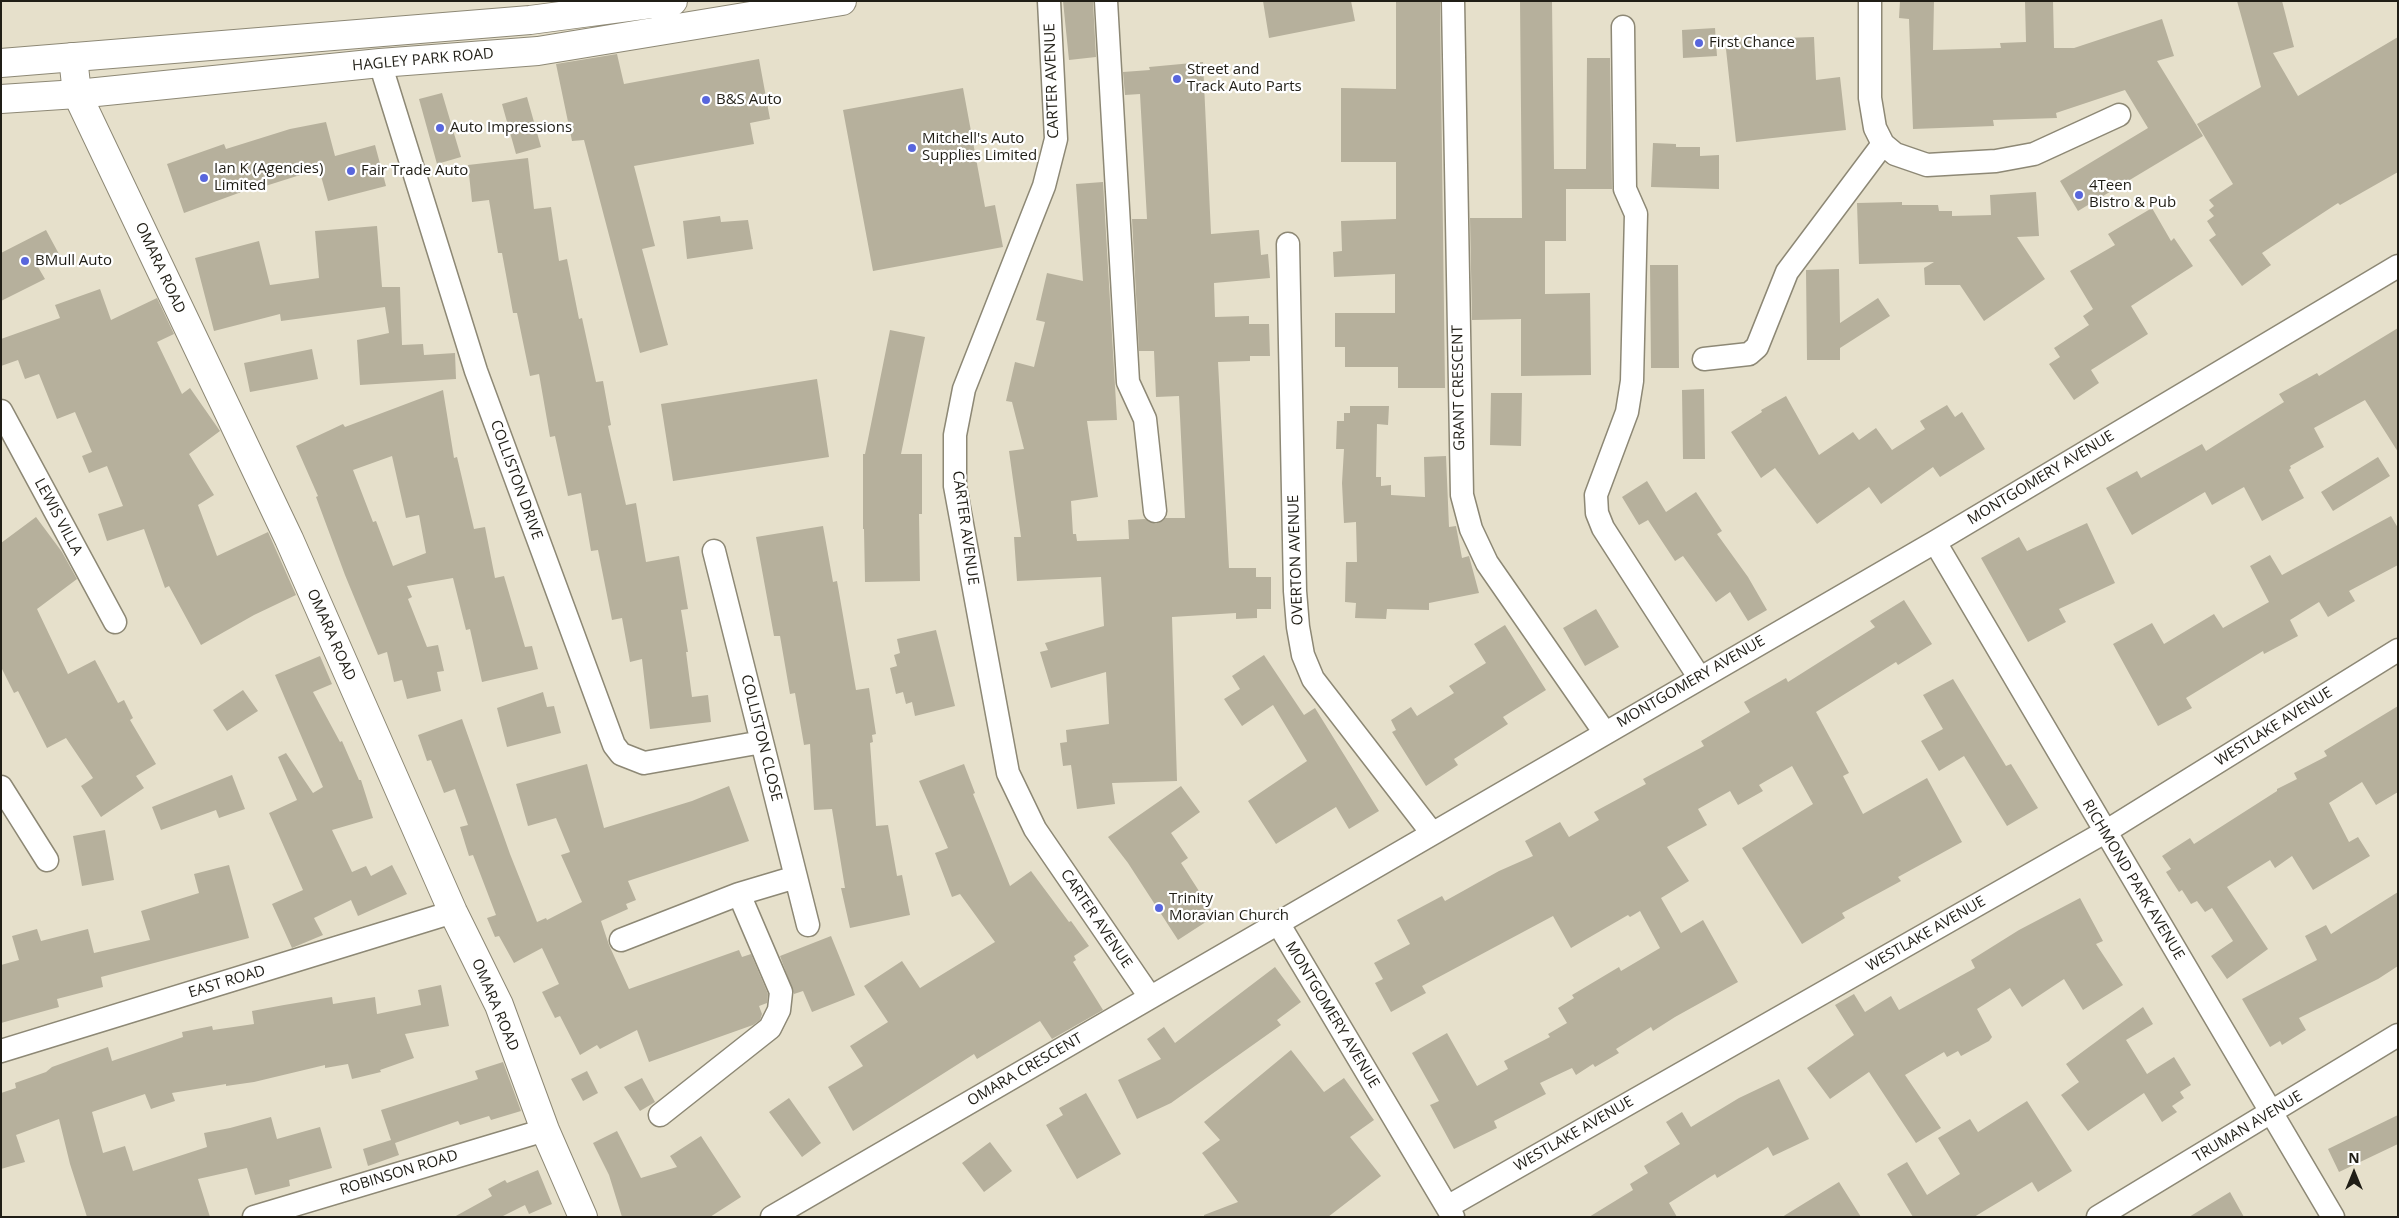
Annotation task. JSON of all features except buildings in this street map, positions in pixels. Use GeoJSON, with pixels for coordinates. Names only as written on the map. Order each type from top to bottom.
{"type":"FeatureCollection","features":[{"type":"Feature","properties":{"kind":"main road","name":"HAGLEY PARK ROAD"},"geometry":{"type":"LineString","coordinates":[[1,63],[530,20],[674,1]]}},
{"type":"Feature","properties":{"kind":"main road","name":"HAGLEY PARK ROAD"},"geometry":{"type":"LineString","coordinates":[[1,99],[77,94],[380,63],[538,51],[842,1]]}},
{"type":"Feature","properties":{"kind":"main road","name":"OMARA ROAD"},"geometry":{"type":"LineString","coordinates":[[73,57],[77,94],[289,539],[453,912],[499,1005],[545,1130],[583,1217]]}},
{"type":"Feature","properties":{"kind":"street","name":"CARTER AVENUE"},"geometry":{"type":"LineString","coordinates":[[1049,1],[1056,139],[1044,186],[964,389],[955,434],[955,486],[1008,774],[1035,829],[1150,997]]}},
{"type":"Feature","properties":{"kind":"street"},"geometry":{"type":"LineString","coordinates":[[1106,1],[1128,382],[1145,419],[1155,512]]}},
{"type":"Feature","properties":{"kind":"street","name":"GRANT CRESCENT"},"geometry":{"type":"LineString","coordinates":[[1452,1],[1462,495],[1471,529],[1487,562],[1605,733]]}},
{"type":"Feature","properties":{"kind":"street"},"geometry":{"type":"LineString","coordinates":[[1870,1],[1870,98],[1876,128],[1883,144],[1895,154],[1927,165],[1996,161],[2034,154],[2119,115]]}},
{"type":"Feature","properties":{"kind":"street"},"geometry":{"type":"LineString","coordinates":[[1623,28],[1625,188],[1636,214],[1632,381],[1627,412],[1596,495],[1597,513],[1603,528],[1700,677]]}},
{"type":"Feature","properties":{"kind":"street","name":"COLLISTON DRIVE"},"geometry":{"type":"LineString","coordinates":[[380,63],[476,371],[614,745],[621,754],[644,763],[762,742]]}},
{"type":"Feature","properties":{"kind":"street"},"geometry":{"type":"LineString","coordinates":[[1704,359],[1749,354],[1757,347],[1787,272],[1883,144]]}},
{"type":"Feature","properties":{"kind":"street","name":"OVERTON AVENUE"},"geometry":{"type":"LineString","coordinates":[[1288,244],[1295,591],[1303,655],[1313,679],[1432,833]]}},
{"type":"Feature","properties":{"kind":"street","name":"MONTGOMERY AVENUE"},"geometry":{"type":"LineString","coordinates":[[1450,1212],[1278,923],[1934,542],[2398,266]]}},
{"type":"Feature","properties":{"kind":"street","name":"LEWIS VILLA"},"geometry":{"type":"LineString","coordinates":[[1,411],[115,622]]}},
{"type":"Feature","properties":{"kind":"street","name":"RICHMOND PARK AVENUE"},"geometry":{"type":"LineString","coordinates":[[1934,542],[2334,1217]]}},
{"type":"Feature","properties":{"kind":"street","name":"COLLISTON CLOSE"},"geometry":{"type":"LineString","coordinates":[[714,552],[808,925]]}},
{"type":"Feature","properties":{"kind":"street","name":"WESTLAKE AVENUE"},"geometry":{"type":"LineString","coordinates":[[1450,1212],[2105,832],[2398,650]]}},
{"type":"Feature","properties":{"kind":"street"},"geometry":{"type":"LineString","coordinates":[[1,787],[47,860]]}},
{"type":"Feature","properties":{"kind":"street"},"geometry":{"type":"LineString","coordinates":[[621,940],[739,894],[796,877]]}},
{"type":"Feature","properties":{"kind":"street"},"geometry":{"type":"LineString","coordinates":[[660,1116],[770,1028],[779,1010],[781,992],[739,894]]}},
{"type":"Feature","properties":{"kind":"street","name":"EAST ROAD"},"geometry":{"type":"LineString","coordinates":[[1,1051],[453,912]]}},
{"type":"Feature","properties":{"kind":"street","name":"OMARA CRESCENT"},"geometry":{"type":"LineString","coordinates":[[772,1217],[1278,923]]}},
{"type":"Feature","properties":{"kind":"street","name":"TRUMAN AVENUE"},"geometry":{"type":"LineString","coordinates":[[2098,1217],[2398,1035]]}},
{"type":"Feature","properties":{"kind":"street","name":"ROBINSON ROAD"},"geometry":{"type":"LineString","coordinates":[[254,1217],[545,1130]]}},
{"type":"Feature","properties":{"kind":"place","name":"First Chance"},"geometry":{"type":"Point","coordinates":[1699,43]}},
{"type":"Feature","properties":{"kind":"place","name":"Street and Track Auto Parts"},"geometry":{"type":"Point","coordinates":[1177,79]}},
{"type":"Feature","properties":{"kind":"place","name":"B&S Auto"},"geometry":{"type":"Point","coordinates":[706,100]}},
{"type":"Feature","properties":{"kind":"place","name":"Auto Impressions"},"geometry":{"type":"Point","coordinates":[440,128]}},
{"type":"Feature","properties":{"kind":"place","name":"Mitchell's Auto Supplies Limited"},"geometry":{"type":"Point","coordinates":[912,148]}},
{"type":"Feature","properties":{"kind":"place","name":"Fair Trade Auto"},"geometry":{"type":"Point","coordinates":[351,171]}},
{"type":"Feature","properties":{"kind":"place","name":"Ian K (Agencies) Limited"},"geometry":{"type":"Point","coordinates":[204,178]}},
{"type":"Feature","properties":{"kind":"place","name":"4Teen Bistro & Pub"},"geometry":{"type":"Point","coordinates":[2079,195]}},
{"type":"Feature","properties":{"kind":"place","name":"BMull Auto"},"geometry":{"type":"Point","coordinates":[25,261]}},
{"type":"Feature","properties":{"kind":"place","name":"Trinity Moravian Church"},"geometry":{"type":"Point","coordinates":[1159,908]}}]}
